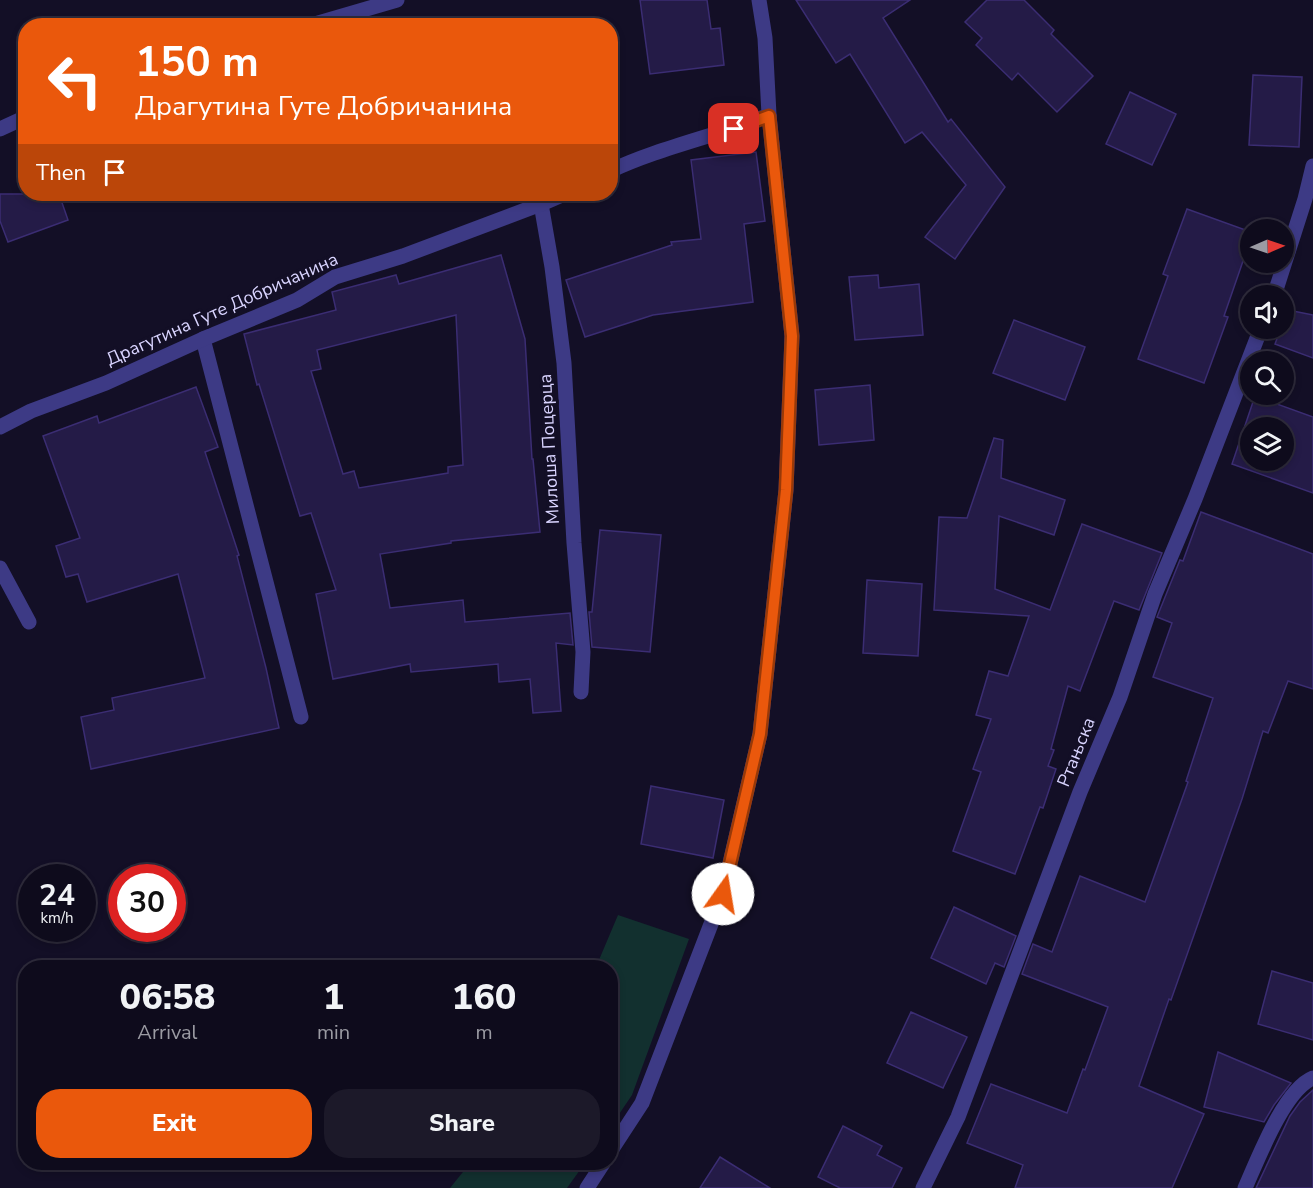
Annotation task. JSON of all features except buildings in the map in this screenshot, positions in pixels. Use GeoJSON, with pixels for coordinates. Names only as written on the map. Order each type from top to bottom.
{"type":"FeatureCollection","features":[{"type":"Feature","properties":{"kind":"street"},"geometry":{"type":"LineString","coordinates":[[335,18],[397,0]]}},
{"type":"Feature","properties":{"kind":"street"},"geometry":{"type":"LineString","coordinates":[[618,1140],[642,1102],[723,894],[760,734],[786,490],[792,336],[769,116],[765,38],[759,0]]}},
{"type":"Feature","properties":{"kind":"street"},"geometry":{"type":"LineString","coordinates":[[618,167],[639,157],[734,129],[769,116]]}},
{"type":"Feature","properties":{"kind":"street"},"geometry":{"type":"LineString","coordinates":[[0,129],[18,121]]}},
{"type":"Feature","properties":{"kind":"street"},"geometry":{"type":"LineString","coordinates":[[1278,285],[1313,166]]}},
{"type":"Feature","properties":{"kind":"street","name":"Драгутина Гуте Добричанина"},"geometry":{"type":"LineString","coordinates":[[0,427],[31,411],[106,383],[297,300],[335,277],[403,256],[548,201]]}},
{"type":"Feature","properties":{"kind":"street","name":"Милоша Поцерца"},"geometry":{"type":"LineString","coordinates":[[541,204],[552,267],[564,363],[573,531],[583,652],[581,692]]}},
{"type":"Feature","properties":{"kind":"street"},"geometry":{"type":"LineString","coordinates":[[203,339],[302,717]]}},
{"type":"Feature","properties":{"kind":"street","name":"Ртањска"},"geometry":{"type":"LineString","coordinates":[[923,1188],[958,1117],[1080,792],[1119,697],[1155,594],[1195,499],[1257,339]]}},
{"type":"Feature","properties":{"kind":"street"},"geometry":{"type":"LineString","coordinates":[[0,568],[29,622]]}},
{"type":"Feature","properties":{"kind":"street"},"geometry":{"type":"LineString","coordinates":[[1245,1188],[1291,1096],[1299,1086],[1313,1078]]}},
{"type":"Feature","properties":{"kind":"street"},"geometry":{"type":"LineString","coordinates":[[587,1188],[599,1170]]}},
{"type":"Feature","properties":{"kind":"green space"},"geometry":{"type":"Polygon","coordinates":[[[618,915],[689,939],[632,1095],[618,1116],[618,960],[599,960],[618,915]]]}},
{"type":"Feature","properties":{"kind":"green space"},"geometry":{"type":"Polygon","coordinates":[[[465,1170],[580,1170],[567,1188],[450,1188],[465,1170]]]}},
{"type":"Feature","properties":{"kind":"route"},"geometry":{"type":"LineString","coordinates":[[723,894],[760,734],[786,490],[792,336],[769,116],[734,129]]}}]}
